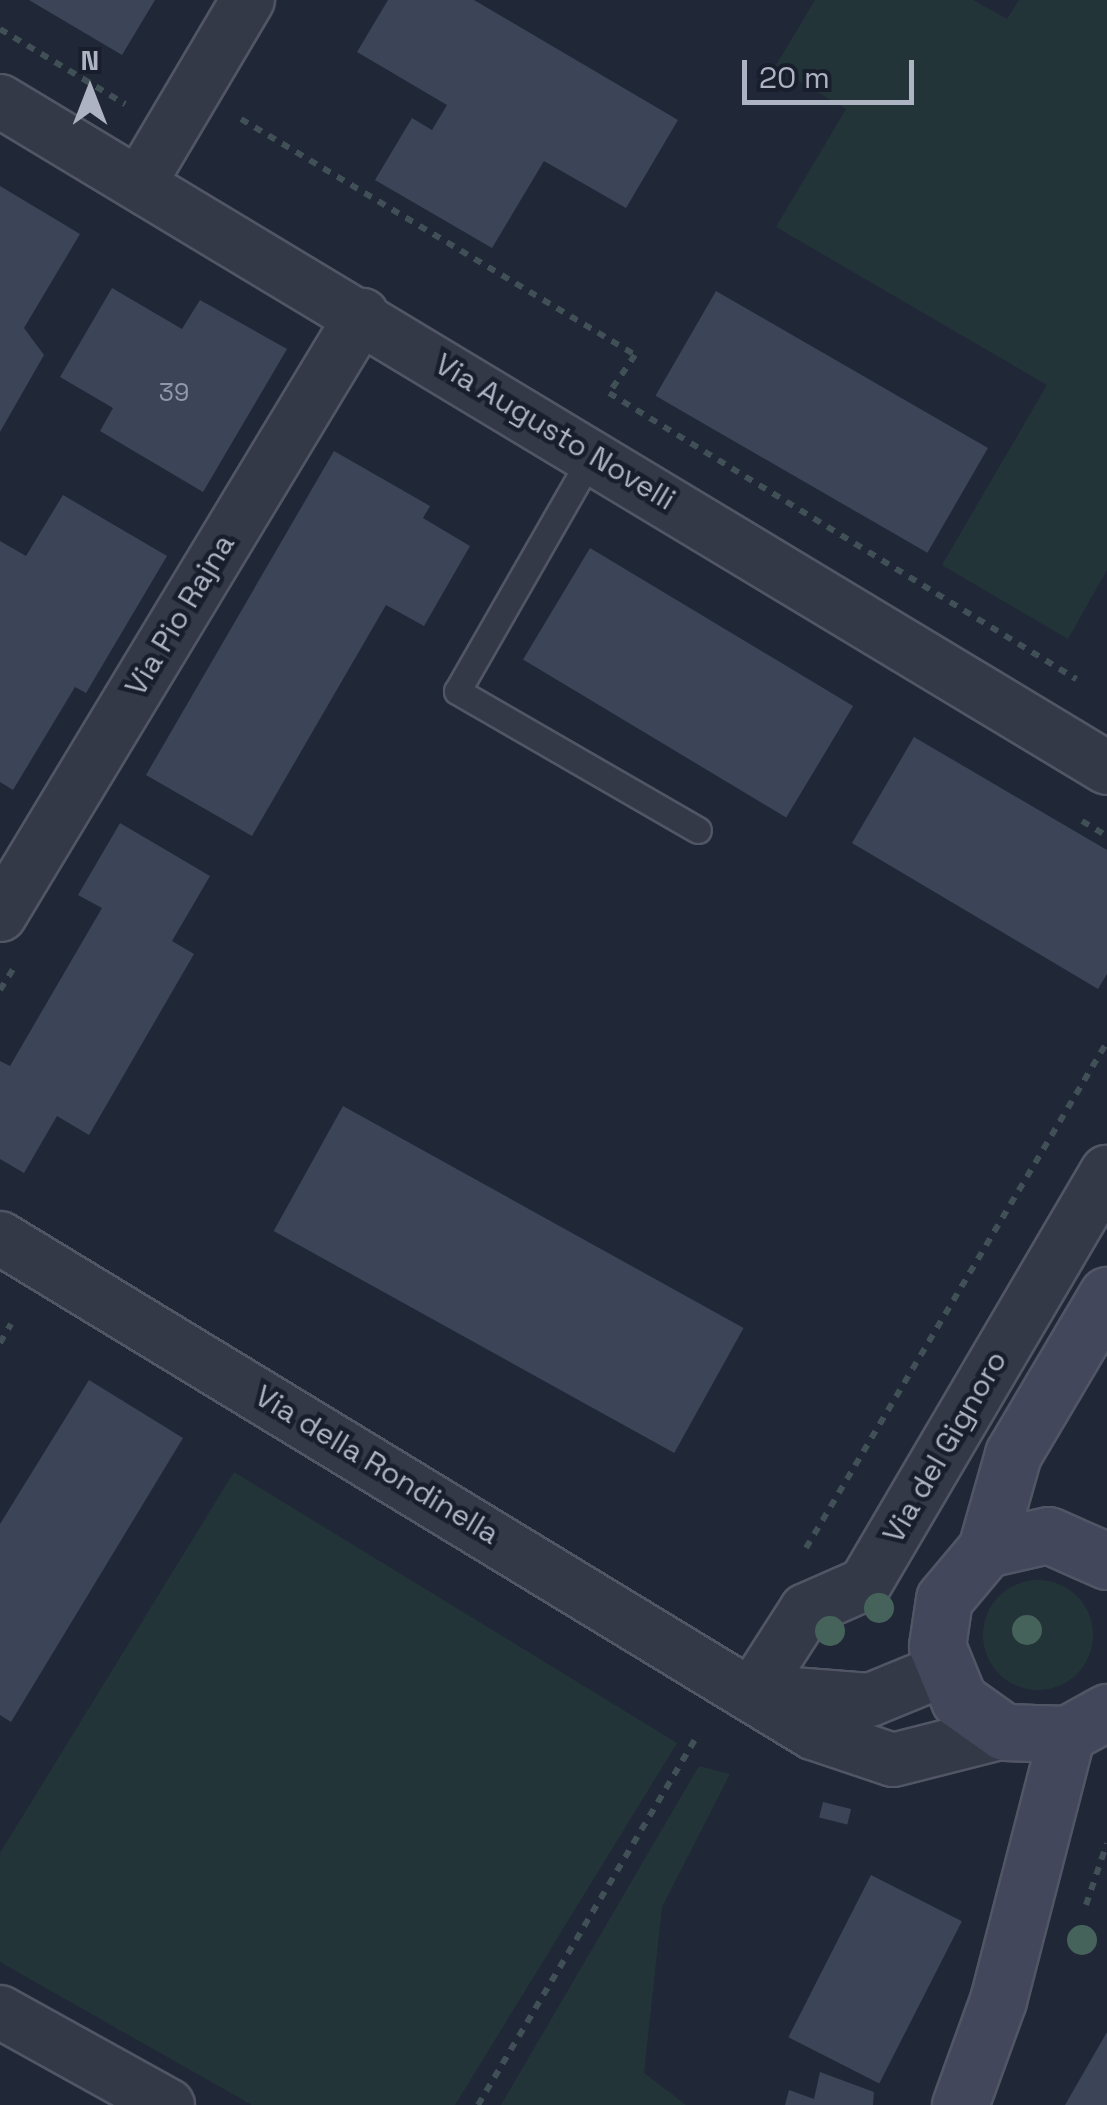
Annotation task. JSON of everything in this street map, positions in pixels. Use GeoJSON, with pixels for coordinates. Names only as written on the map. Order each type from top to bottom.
{"type":"FeatureCollection","features":[{"type":"Feature","properties":{"kind":"main road","name":"Via del Gignoro"},"geometry":{"type":"LineString","coordinates":[[943,1670],[944,1599],[986,1549],[1012,1454],[1107,1295]]}},
{"type":"Feature","properties":{"kind":"main road"},"geometry":{"type":"LineString","coordinates":[[986,1549],[1048,1535],[1107,1561]]}},
{"type":"Feature","properties":{"kind":"main road"},"geometry":{"type":"LineString","coordinates":[[943,1670],[972,1714],[1004,1732],[1094,1728],[960,2105]]}},
{"type":"Feature","properties":{"kind":"street"},"geometry":{"type":"LineString","coordinates":[[139,184],[248,0]]}},
{"type":"Feature","properties":{"kind":"street","name":"Via Augusto Novelli"},"geometry":{"type":"LineString","coordinates":[[0,100],[593,454],[1107,768]]}},
{"type":"Feature","properties":{"kind":"street","name":"Via Pio Rajna"},"geometry":{"type":"LineString","coordinates":[[0,915],[362,315]]}},
{"type":"Feature","properties":{"kind":"street","name":"Via del Gignoro"},"geometry":{"type":"LineString","coordinates":[[754,1691],[806,1610],[865,1584],[1107,1172]]}},
{"type":"Feature","properties":{"kind":"street","name":"Via della Rondinella"},"geometry":{"type":"LineString","coordinates":[[0,1238],[754,1691],[813,1733],[876,1758],[954,1751],[1004,1732]]}},
{"type":"Feature","properties":{"kind":"street","name":"Via della Rondinella"},"geometry":{"type":"LineString","coordinates":[[754,1691],[870,1700],[943,1670]]}},
{"type":"Feature","properties":{"kind":"street"},"geometry":{"type":"LineString","coordinates":[[0,2012],[168,2105]]}},
{"type":"Feature","properties":{"kind":"lane"},"geometry":{"type":"LineString","coordinates":[[593,454],[456,691],[698,830]]}},
{"type":"Feature","properties":{"kind":"path"},"geometry":{"type":"LineString","coordinates":[[0,29],[124,104]]}},
{"type":"Feature","properties":{"kind":"path"},"geometry":{"type":"LineString","coordinates":[[247,100],[237,117],[635,355],[609,393],[1090,688]]}},
{"type":"Feature","properties":{"kind":"path"},"geometry":{"type":"LineString","coordinates":[[804,1552],[1107,1042]]}},
{"type":"Feature","properties":{"kind":"path"},"geometry":{"type":"LineString","coordinates":[[0,1343],[11,1324]]}},
{"type":"Feature","properties":{"kind":"path"},"geometry":{"type":"LineString","coordinates":[[478,2105],[697,1736]]}},
{"type":"Feature","properties":{"kind":"shaded area"},"geometry":{"type":"Polygon","coordinates":[[[815,0],[973,0],[1007,19],[1019,0],[1107,0],[1107,570],[1068,639],[942,565],[1047,385],[776,227],[846,109],[775,67],[815,0]]]}},
{"type":"Feature","properties":{"kind":"shaded area"},"geometry":{"type":"Polygon","coordinates":[[[234,1472],[677,1743],[455,2105],[252,2105],[0,1962],[0,1853],[234,1472]]]}},
{"type":"Feature","properties":{"kind":"shaded area"},"geometry":{"type":"Polygon","coordinates":[[[1038,1580],[1059,1584],[1077,1596],[1089,1614],[1093,1635],[1089,1656],[1077,1674],[1059,1686],[1038,1690],[1017,1686],[999,1674],[987,1656],[983,1635],[987,1614],[999,1596],[1017,1584],[1038,1580]]]}},
{"type":"Feature","properties":{"kind":"shaded area"},"geometry":{"type":"Polygon","coordinates":[[[699,1766],[730,1774],[662,1907],[644,2073],[686,2105],[501,2105],[699,1766]]]}},
{"type":"Feature","properties":{"kind":"building"},"geometry":{"type":"Polygon","coordinates":[[[29,0],[155,0],[122,55],[29,0]]]}},
{"type":"Feature","properties":{"kind":"building"},"geometry":{"type":"Polygon","coordinates":[[[388,0],[474,0],[678,120],[626,208],[544,161],[492,248],[375,180],[412,118],[432,130],[447,105],[357,52],[388,0]]]}},
{"type":"Feature","properties":{"kind":"building"},"geometry":{"type":"Polygon","coordinates":[[[0,186],[80,234],[24,328],[44,355],[0,432],[0,186]]]}},
{"type":"Feature","properties":{"kind":"building"},"geometry":{"type":"Polygon","coordinates":[[[112,288],[182,329],[200,300],[287,349],[203,492],[100,431],[113,408],[60,377],[112,288]]]}},
{"type":"Feature","properties":{"kind":"building"},"geometry":{"type":"Polygon","coordinates":[[[716,291],[988,448],[927,553],[656,396],[716,291]]]}},
{"type":"Feature","properties":{"kind":"building"},"geometry":{"type":"Polygon","coordinates":[[[334,451],[430,506],[423,518],[470,546],[424,626],[386,605],[252,836],[146,775],[334,451]]]}},
{"type":"Feature","properties":{"kind":"building"},"geometry":{"type":"Polygon","coordinates":[[[63,495],[167,556],[86,693],[75,687],[13,790],[0,782],[0,541],[26,556],[63,495]]]}},
{"type":"Feature","properties":{"kind":"building"},"geometry":{"type":"Polygon","coordinates":[[[590,548],[853,706],[786,818],[523,659],[590,548]]]}},
{"type":"Feature","properties":{"kind":"building"},"geometry":{"type":"Polygon","coordinates":[[[914,737],[1107,850],[1107,974],[1098,989],[852,843],[914,737]]]}},
{"type":"Feature","properties":{"kind":"building"},"geometry":{"type":"Polygon","coordinates":[[[120,823],[210,876],[172,941],[194,954],[89,1135],[57,1116],[24,1173],[0,1159],[0,1061],[10,1066],[102,908],[78,895],[120,823]]]}},
{"type":"Feature","properties":{"kind":"building"},"geometry":{"type":"Polygon","coordinates":[[[343,1106],[744,1328],[674,1453],[274,1231],[343,1106]]]}},
{"type":"Feature","properties":{"kind":"building"},"geometry":{"type":"Polygon","coordinates":[[[89,1380],[183,1438],[11,1722],[0,1715],[0,1524],[89,1380]]]}},
{"type":"Feature","properties":{"kind":"building"},"geometry":{"type":"Polygon","coordinates":[[[823,1802],[851,1809],[847,1825],[819,1818],[823,1802]]]}},
{"type":"Feature","properties":{"kind":"building"},"geometry":{"type":"Polygon","coordinates":[[[871,1875],[962,1921],[879,2083],[788,2037],[871,1875]]]}},
{"type":"Feature","properties":{"kind":"building"},"geometry":{"type":"Polygon","coordinates":[[[1107,2032],[1107,2105],[1065,2105],[1107,2032]]]}},
{"type":"Feature","properties":{"kind":"building"},"geometry":{"type":"Polygon","coordinates":[[[820,2072],[874,2092],[873,2105],[785,2105],[789,2090],[814,2099],[820,2072]]]}}]}
